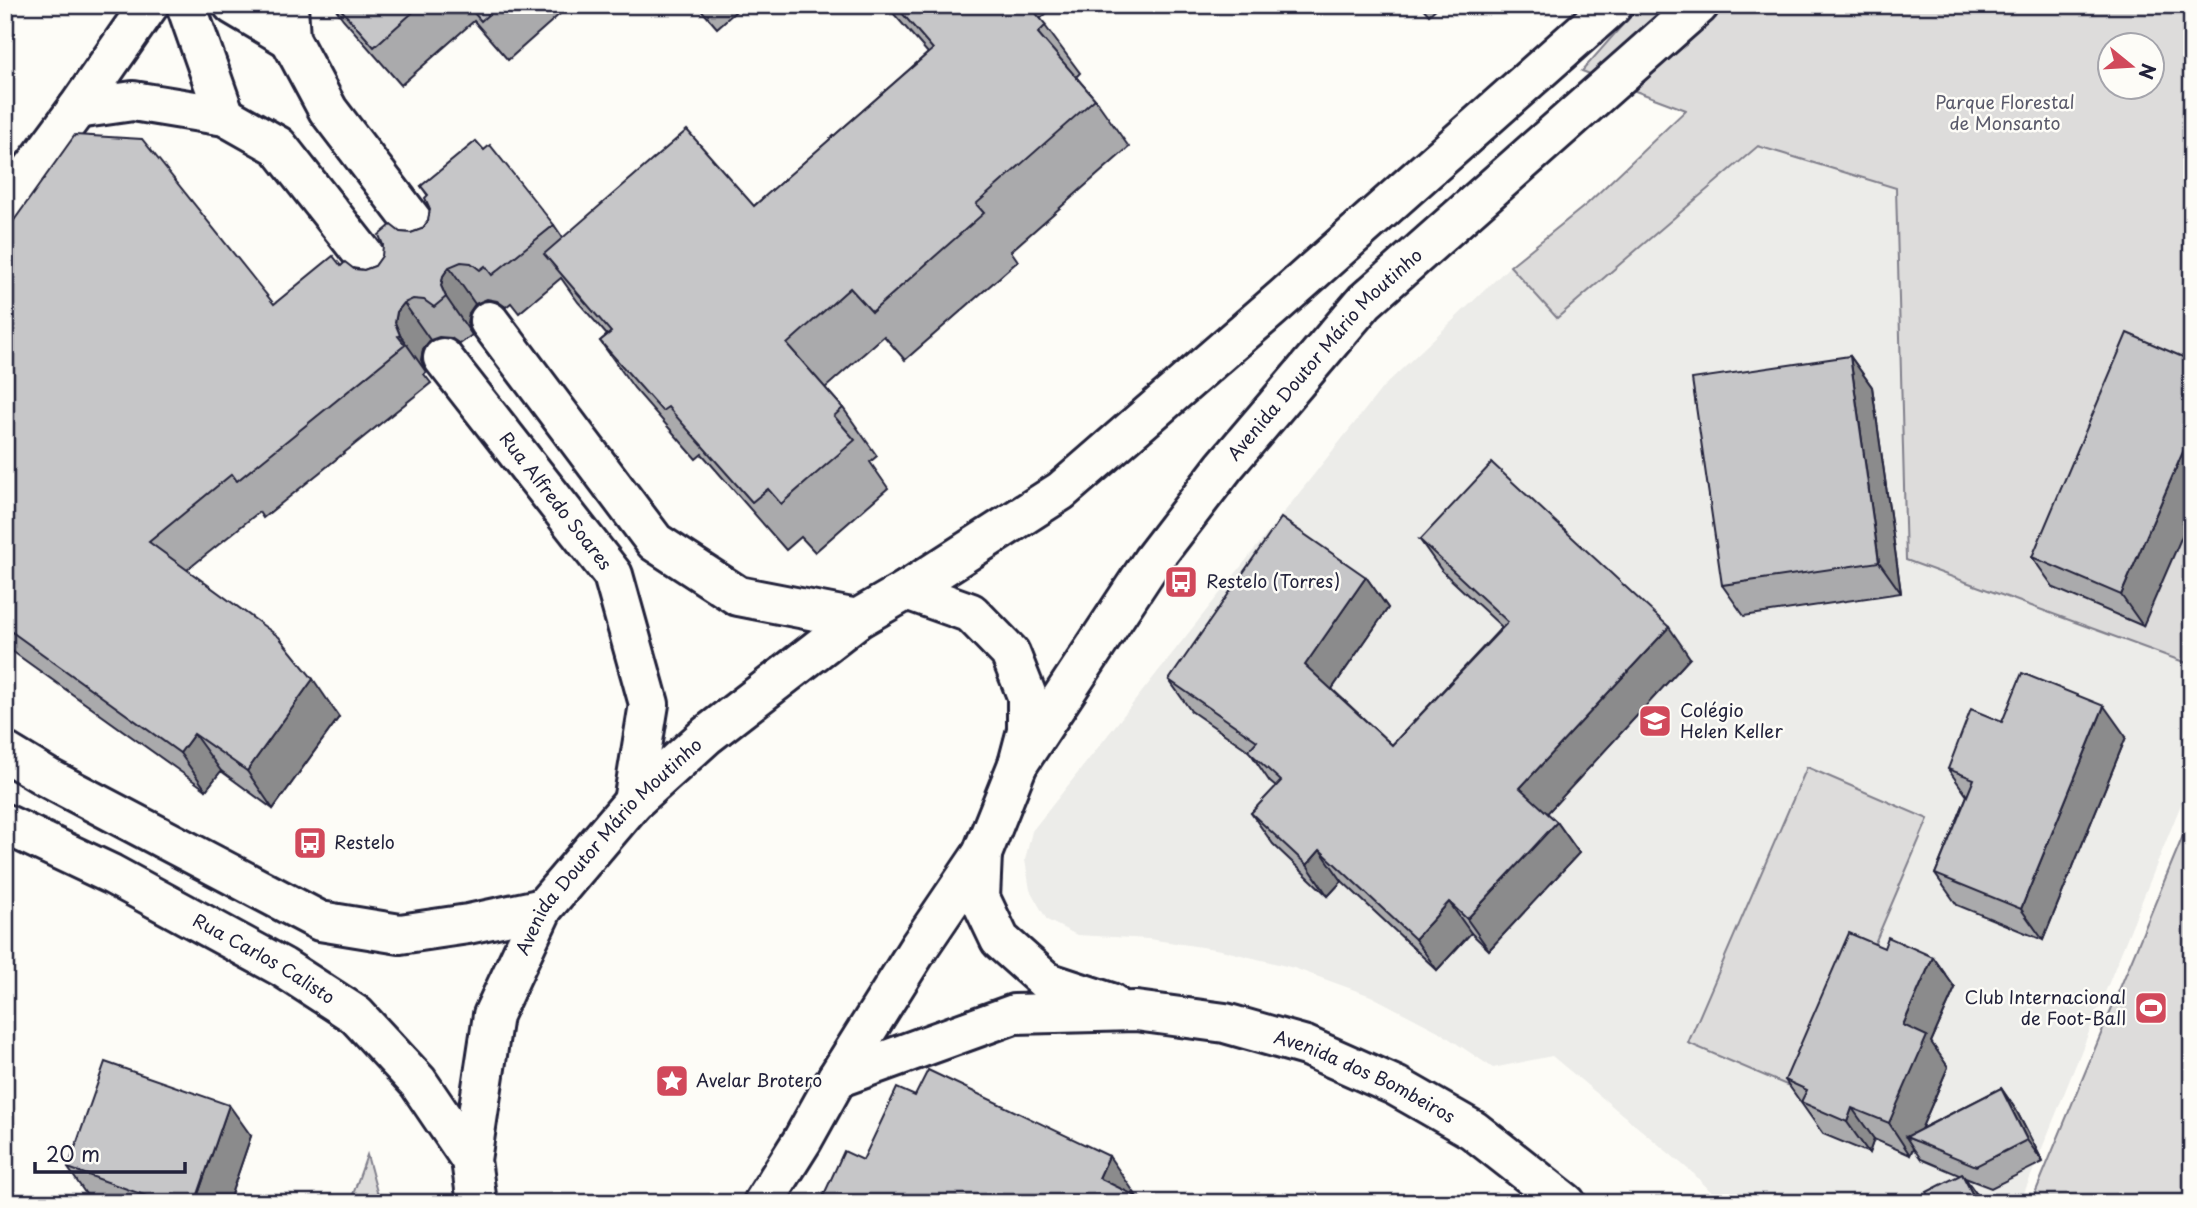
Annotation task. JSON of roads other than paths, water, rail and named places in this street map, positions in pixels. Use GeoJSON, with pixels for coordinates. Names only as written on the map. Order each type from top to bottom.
{"type":"FeatureCollection","features":[{"type":"Feature","properties":{"kind":"street"},"geometry":{"type":"LineString","coordinates":[[5,206],[149,5]]}},
{"type":"Feature","properties":{"kind":"street"},"geometry":{"type":"LineString","coordinates":[[186,5],[225,116]]}},
{"type":"Feature","properties":{"kind":"street"},"geometry":{"type":"LineString","coordinates":[[233,5],[289,22],[328,110],[434,249]]}},
{"type":"Feature","properties":{"kind":"street","name":"Avenida Doutor Mário Moutinho"},"geometry":{"type":"LineString","coordinates":[[477,1203],[471,1160],[493,1016],[543,908],[633,802],[707,736],[857,620],[1060,491],[1283,298],[1613,5]]}},
{"type":"Feature","properties":{"kind":"street","name":"Avenida Doutor Mário Moutinho"},"geometry":{"type":"LineString","coordinates":[[1018,764],[1152,561],[1224,467],[1365,301],[1699,5]]}},
{"type":"Feature","properties":{"kind":"street"},"geometry":{"type":"LineString","coordinates":[[77,109],[133,101],[225,116],[278,146],[388,286]]}},
{"type":"Feature","properties":{"kind":"street","name":"Rua Alfredo Soares"},"geometry":{"type":"LineString","coordinates":[[633,802],[649,704],[613,575],[450,367],[496,332],[655,542],[738,596],[857,620]]}},
{"type":"Feature","properties":{"kind":"street","name":"Avenida Doutor Mário Moutinho"},"geometry":{"type":"LineString","coordinates":[[763,1203],[919,947],[982,854],[1018,764],[1027,730],[1027,696],[1010,653],[971,613],[907,590]]}},
{"type":"Feature","properties":{"kind":"street"},"geometry":{"type":"LineString","coordinates":[[5,752],[48,778],[320,921],[400,934],[468,924],[543,908]]}},
{"type":"Feature","properties":{"kind":"street","name":"Rua Carlos Calisto"},"geometry":{"type":"LineString","coordinates":[[5,824],[111,874],[257,953],[356,1015],[418,1082],[471,1160]]}},
{"type":"Feature","properties":{"kind":"street","name":"Avenida dos Bombeiros"},"geometry":{"type":"LineString","coordinates":[[982,854],[980,898],[1000,940],[1047,982],[1136,1012]]}},
{"type":"Feature","properties":{"kind":"street","name":"Avenida dos Bombeiros"},"geometry":{"type":"LineString","coordinates":[[837,1078],[1014,1014],[1136,1012],[1225,1023],[1306,1046],[1396,1086],[1473,1130],[1566,1203]]}},
{"type":"Feature","properties":{"kind":"place","name":"Restelo (Torres)"},"geometry":{"type":"Point","coordinates":[1181,582]}},
{"type":"Feature","properties":{"kind":"place","name":"Colégio Helen Keller"},"geometry":{"type":"Point","coordinates":[1655,721]}},
{"type":"Feature","properties":{"kind":"place","name":"Restelo"},"geometry":{"type":"Point","coordinates":[310,843]}},
{"type":"Feature","properties":{"kind":"place","name":"Club Internacional de Foot-Ball"},"geometry":{"type":"Point","coordinates":[2151,1008]}},
{"type":"Feature","properties":{"kind":"place","name":"Avelar Brotero"},"geometry":{"type":"Point","coordinates":[672,1081]}},
{"type":"Feature","properties":{"kind":"park label","name":"Parque Florestal de Monsanto"},"geometry":{"type":"Point","coordinates":[2005,113]}}]}
